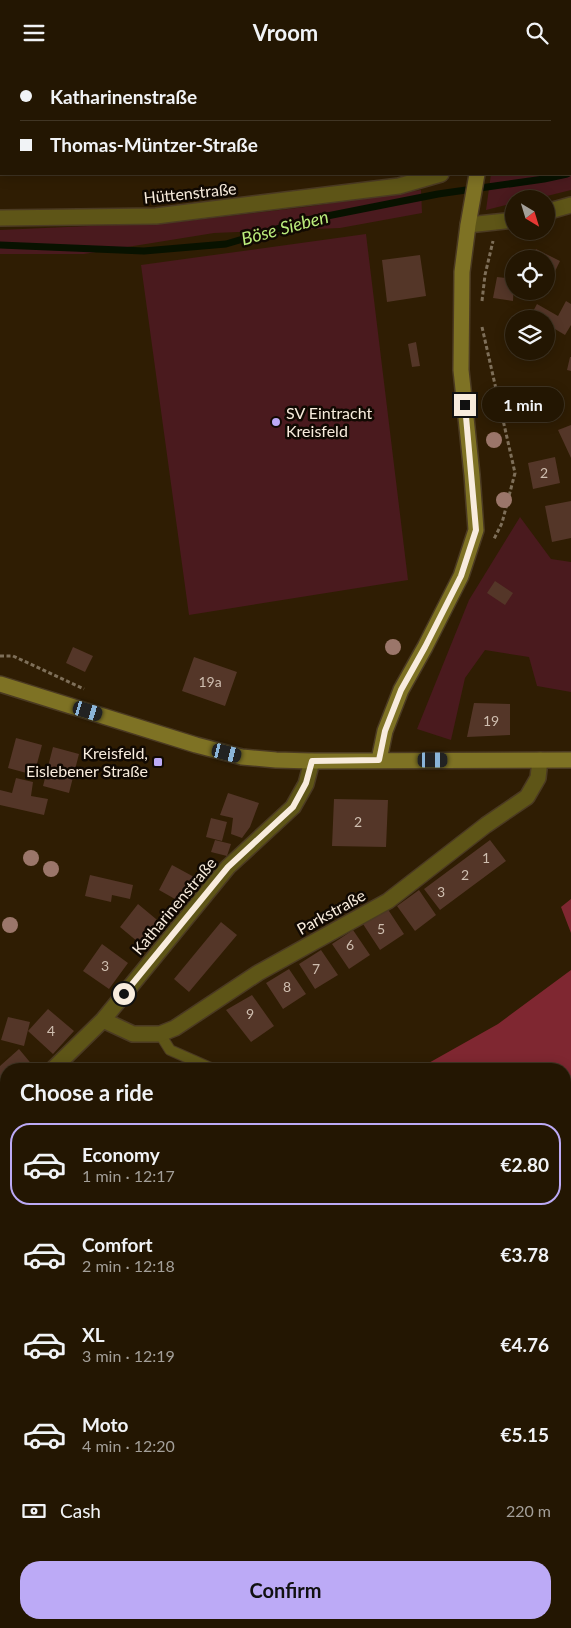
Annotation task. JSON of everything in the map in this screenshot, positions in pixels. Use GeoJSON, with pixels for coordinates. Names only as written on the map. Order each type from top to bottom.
{"type":"FeatureCollection","features":[{"type":"Feature","properties":{"kind":"street","name":"Hüttenstraße"},"geometry":{"type":"LineString","coordinates":[[0,218],[156,216],[399,187],[438,175]]}},
{"type":"Feature","properties":{"kind":"street"},"geometry":{"type":"LineString","coordinates":[[379,760],[385,731],[401,690],[461,576],[476,530],[461,370],[462,272],[477,177]]}},
{"type":"Feature","properties":{"kind":"street"},"geometry":{"type":"LineString","coordinates":[[555,209],[571,205]]}},
{"type":"Feature","properties":{"kind":"street"},"geometry":{"type":"LineString","coordinates":[[468,225],[505,221]]}},
{"type":"Feature","properties":{"kind":"street"},"geometry":{"type":"LineString","coordinates":[[0,684],[196,745],[242,757],[312,761],[571,760]]}},
{"type":"Feature","properties":{"kind":"street","name":"Parkstraße"},"geometry":{"type":"LineString","coordinates":[[103,1020],[133,1034],[160,1034],[175,1028],[258,973],[388,901],[486,825],[527,797],[538,777],[540,760]]}},
{"type":"Feature","properties":{"kind":"street","name":"Katharinenstraße"},"geometry":{"type":"LineString","coordinates":[[59,1063],[103,1020],[228,867],[293,807],[306,783],[312,761]]}},
{"type":"Feature","properties":{"kind":"lane"},"geometry":{"type":"LineString","coordinates":[[160,1034],[170,1050],[199,1063]]}},
{"type":"Feature","properties":{"kind":"path"},"geometry":{"type":"LineString","coordinates":[[482,303],[485,275],[498,222]]}},
{"type":"Feature","properties":{"kind":"path"},"geometry":{"type":"LineString","coordinates":[[481,322],[514,473],[502,523],[494,541]]}},
{"type":"Feature","properties":{"kind":"shaded area"},"geometry":{"type":"Polygon","coordinates":[[[491,175],[571,175],[571,190],[555,194],[555,190],[505,190],[505,205],[486,210],[491,175]]]}},
{"type":"Feature","properties":{"kind":"shaded area"},"geometry":{"type":"Polygon","coordinates":[[[421,190],[422,213],[340,228],[214,233],[84,254],[0,254],[0,230],[178,222],[305,207],[421,190]]]}},
{"type":"Feature","properties":{"kind":"shaded area","name":"SV Eintracht Kreisfeld"},"geometry":{"type":"Polygon","coordinates":[[[366,234],[408,580],[189,615],[141,265],[366,234]]]}},
{"type":"Feature","properties":{"kind":"shaded area"},"geometry":{"type":"Polygon","coordinates":[[[520,517],[551,559],[571,562],[571,692],[537,686],[529,657],[485,650],[465,678],[451,740],[417,729],[469,600],[520,517]]]}},
{"type":"Feature","properties":{"kind":"shaded area"},"geometry":{"type":"Polygon","coordinates":[[[571,899],[571,933],[561,907],[571,899]]]}},
{"type":"Feature","properties":{"kind":"shaded area"},"geometry":{"type":"Polygon","coordinates":[[[571,970],[571,1063],[429,1063],[498,1024],[571,970]]]}},
{"type":"Feature","properties":{"kind":"building"},"geometry":{"type":"Polygon","coordinates":[[[420,255],[426,296],[387,302],[382,260],[420,255]]]}},
{"type":"Feature","properties":{"kind":"building"},"geometry":{"type":"Polygon","coordinates":[[[555,258],[560,261],[555,271],[555,258]]]}},
{"type":"Feature","properties":{"kind":"building"},"geometry":{"type":"Polygon","coordinates":[[[497,277],[505,278],[505,300],[493,298],[497,277]]]}},
{"type":"Feature","properties":{"kind":"building"},"geometry":{"type":"Polygon","coordinates":[[[566,301],[571,304],[571,325],[565,335],[555,329],[555,314],[558,316],[566,301]]]}},
{"type":"Feature","properties":{"kind":"building"},"geometry":{"type":"Polygon","coordinates":[[[537,304],[548,310],[534,310],[537,304]]]}},
{"type":"Feature","properties":{"kind":"building"},"geometry":{"type":"Polygon","coordinates":[[[416,342],[420,366],[412,367],[408,344],[416,342]]]}},
{"type":"Feature","properties":{"kind":"building"},"geometry":{"type":"Polygon","coordinates":[[[571,357],[571,371],[567,370],[571,357]]]}},
{"type":"Feature","properties":{"kind":"building"},"geometry":{"type":"Polygon","coordinates":[[[571,425],[571,458],[558,430],[571,425]]]}},
{"type":"Feature","properties":{"kind":"building"},"geometry":{"type":"Polygon","coordinates":[[[555,457],[560,483],[533,489],[528,463],[555,457]]]}},
{"type":"Feature","properties":{"kind":"building"},"geometry":{"type":"Polygon","coordinates":[[[571,501],[571,538],[552,542],[545,506],[571,501]]]}},
{"type":"Feature","properties":{"kind":"building"},"geometry":{"type":"Polygon","coordinates":[[[495,581],[513,593],[505,605],[487,593],[495,581]]]}},
{"type":"Feature","properties":{"kind":"building"},"geometry":{"type":"Polygon","coordinates":[[[73,647],[93,656],[85,672],[66,663],[73,647]]]}},
{"type":"Feature","properties":{"kind":"building"},"geometry":{"type":"Polygon","coordinates":[[[194,657],[237,672],[225,706],[182,691],[194,657]]]}},
{"type":"Feature","properties":{"kind":"building"},"geometry":{"type":"Polygon","coordinates":[[[474,703],[510,704],[510,735],[467,737],[474,703]]]}},
{"type":"Feature","properties":{"kind":"building"},"geometry":{"type":"Polygon","coordinates":[[[16,738],[42,745],[34,775],[8,768],[16,738]]]}},
{"type":"Feature","properties":{"kind":"building"},"geometry":{"type":"Polygon","coordinates":[[[53,747],[79,754],[69,793],[43,786],[53,747]]]}},
{"type":"Feature","properties":{"kind":"building"},"geometry":{"type":"Polygon","coordinates":[[[16,778],[33,782],[31,796],[48,799],[44,815],[0,805],[0,790],[12,793],[16,778]]]}},
{"type":"Feature","properties":{"kind":"building"},"geometry":{"type":"Polygon","coordinates":[[[228,793],[259,803],[250,827],[242,838],[231,834],[233,818],[220,815],[228,793]]]}},
{"type":"Feature","properties":{"kind":"building"},"geometry":{"type":"Polygon","coordinates":[[[334,799],[388,800],[386,847],[332,846],[334,799]]]}},
{"type":"Feature","properties":{"kind":"building"},"geometry":{"type":"Polygon","coordinates":[[[211,818],[227,822],[222,841],[206,837],[211,818]]]}},
{"type":"Feature","properties":{"kind":"building"},"geometry":{"type":"Polygon","coordinates":[[[215,840],[231,844],[227,856],[211,852],[215,840]]]}},
{"type":"Feature","properties":{"kind":"building"},"geometry":{"type":"Polygon","coordinates":[[[490,840],[506,861],[440,910],[424,889],[490,840]]]}},
{"type":"Feature","properties":{"kind":"building"},"geometry":{"type":"Polygon","coordinates":[[[172,865],[196,878],[182,903],[159,890],[172,865]]]}},
{"type":"Feature","properties":{"kind":"building"},"geometry":{"type":"Polygon","coordinates":[[[90,875],[133,885],[130,899],[112,895],[111,902],[85,896],[90,875]]]}},
{"type":"Feature","properties":{"kind":"building"},"geometry":{"type":"Polygon","coordinates":[[[419,890],[436,915],[415,931],[397,906],[419,890]]]}},
{"type":"Feature","properties":{"kind":"building"},"geometry":{"type":"Polygon","coordinates":[[[138,904],[162,924],[144,947],[120,927],[138,904]]]}},
{"type":"Feature","properties":{"kind":"building"},"geometry":{"type":"Polygon","coordinates":[[[387,908],[404,934],[380,950],[363,924],[387,908]]]}},
{"type":"Feature","properties":{"kind":"building"},"geometry":{"type":"Polygon","coordinates":[[[221,922],[237,935],[189,992],[174,979],[221,922]]]}},
{"type":"Feature","properties":{"kind":"building"},"geometry":{"type":"Polygon","coordinates":[[[353,930],[370,955],[349,969],[332,944],[353,930]]]}},
{"type":"Feature","properties":{"kind":"building"},"geometry":{"type":"Polygon","coordinates":[[[102,944],[128,963],[109,989],[83,971],[102,944]]]}},
{"type":"Feature","properties":{"kind":"building"},"geometry":{"type":"Polygon","coordinates":[[[321,950],[338,975],[315,989],[299,964],[321,950]]]}},
{"type":"Feature","properties":{"kind":"building"},"geometry":{"type":"Polygon","coordinates":[[[289,969],[306,994],[283,1009],[266,983],[289,969]]]}},
{"type":"Feature","properties":{"kind":"building"},"geometry":{"type":"Polygon","coordinates":[[[252,995],[274,1026],[251,1042],[226,1010],[252,995]]]}},
{"type":"Feature","properties":{"kind":"building"},"geometry":{"type":"Polygon","coordinates":[[[48,1009],[74,1031],[53,1054],[28,1031],[48,1009]]]}},
{"type":"Feature","properties":{"kind":"building"},"geometry":{"type":"Polygon","coordinates":[[[8,1017],[30,1022],[24,1046],[1,1040],[8,1017]]]}},
{"type":"Feature","properties":{"kind":"building"},"geometry":{"type":"Polygon","coordinates":[[[19,1049],[31,1063],[3,1063],[19,1049]]]}},
{"type":"Feature","properties":{"kind":"waterway","name":"Böse Sieben"},"geometry":{"type":"LineString","coordinates":[[0,245],[144,251],[226,244],[307,220],[438,194],[562,175]]}},
{"type":"Feature","properties":{"kind":"place","name":"SV Eintracht Kreisfeld"},"geometry":{"type":"Point","coordinates":[276,422]}},
{"type":"Feature","properties":{"kind":"place","name":"Kreisfeld, Eislebener Straße"},"geometry":{"type":"Point","coordinates":[158,762]}},
{"type":"Feature","properties":{"kind":"route"},"geometry":{"type":"LineString","coordinates":[[124,994],[228,867],[293,807],[306,783],[312,761],[379,760],[385,731],[401,690],[461,576],[476,530],[465,405]]}}]}
